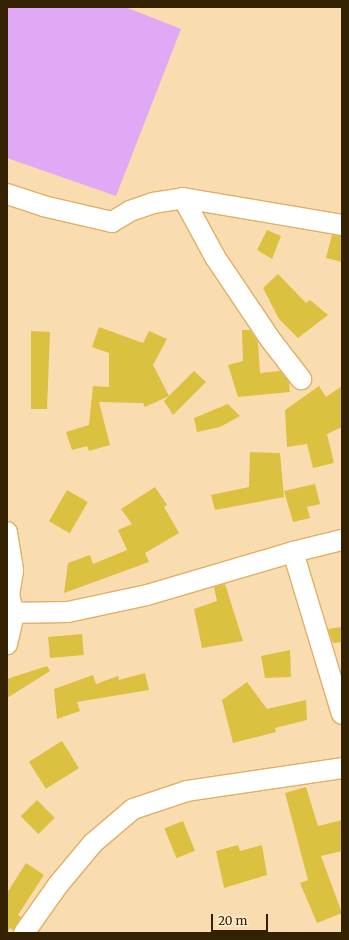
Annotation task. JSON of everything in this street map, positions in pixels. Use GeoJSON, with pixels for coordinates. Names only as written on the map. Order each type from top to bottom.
{"type":"FeatureCollection","features":[{"type":"Feature","properties":{"kind":"street"},"geometry":{"type":"LineString","coordinates":[[7,194],[43,206],[112,222],[153,203],[183,198],[342,225]]}},
{"type":"Feature","properties":{"kind":"street"},"geometry":{"type":"LineString","coordinates":[[183,198],[215,257],[270,339],[301,379]]}},
{"type":"Feature","properties":{"kind":"street"},"geometry":{"type":"LineString","coordinates":[[7,532],[13,571],[10,595],[11,613],[7,644]]}},
{"type":"Feature","properties":{"kind":"street"},"geometry":{"type":"LineString","coordinates":[[11,613],[68,612],[147,595],[293,552],[342,540]]}},
{"type":"Feature","properties":{"kind":"street"},"geometry":{"type":"LineString","coordinates":[[293,552],[342,714]]}},
{"type":"Feature","properties":{"kind":"street"},"geometry":{"type":"LineString","coordinates":[[24,933],[58,885],[93,843],[133,809],[187,791],[342,768]]}},
{"type":"Feature","properties":{"kind":"shaded area"},"geometry":{"type":"Polygon","coordinates":[[[7,7],[125,7],[181,29],[116,196],[7,158],[7,7]]]}},
{"type":"Feature","properties":{"kind":"building"},"geometry":{"type":"Polygon","coordinates":[[[267,230],[281,236],[272,259],[257,250],[267,230]]]}},
{"type":"Feature","properties":{"kind":"building"},"geometry":{"type":"Polygon","coordinates":[[[332,235],[342,236],[342,262],[326,258],[332,235]]]}},
{"type":"Feature","properties":{"kind":"building"},"geometry":{"type":"Polygon","coordinates":[[[278,274],[306,303],[310,300],[328,315],[298,338],[279,319],[263,288],[278,274]]]}},
{"type":"Feature","properties":{"kind":"building"},"geometry":{"type":"Polygon","coordinates":[[[99,327],[143,343],[149,331],[167,339],[153,365],[169,396],[145,407],[143,403],[99,402],[110,445],[89,451],[87,446],[72,450],[66,432],[89,425],[93,386],[109,387],[109,353],[92,347],[99,327]]]}},
{"type":"Feature","properties":{"kind":"building"},"geometry":{"type":"Polygon","coordinates":[[[242,330],[250,330],[258,342],[260,373],[280,371],[289,382],[290,392],[238,397],[228,365],[243,361],[242,330]]]}},
{"type":"Feature","properties":{"kind":"building"},"geometry":{"type":"Polygon","coordinates":[[[31,331],[50,332],[47,409],[31,409],[31,331]]]}},
{"type":"Feature","properties":{"kind":"building"},"geometry":{"type":"Polygon","coordinates":[[[194,371],[206,382],[173,415],[164,401],[194,371]]]}},
{"type":"Feature","properties":{"kind":"building"},"geometry":{"type":"Polygon","coordinates":[[[319,386],[326,397],[342,386],[342,427],[327,434],[334,463],[313,468],[307,444],[287,447],[285,410],[319,386]]]}},
{"type":"Feature","properties":{"kind":"building"},"geometry":{"type":"Polygon","coordinates":[[[228,404],[240,416],[220,427],[197,432],[194,418],[228,404]]]}},
{"type":"Feature","properties":{"kind":"building"},"geometry":{"type":"Polygon","coordinates":[[[250,452],[280,453],[284,497],[215,510],[211,495],[249,487],[250,452]]]}},
{"type":"Feature","properties":{"kind":"building"},"geometry":{"type":"Polygon","coordinates":[[[315,484],[320,504],[307,507],[310,518],[293,522],[284,491],[315,484]]]}},
{"type":"Feature","properties":{"kind":"building"},"geometry":{"type":"Polygon","coordinates":[[[155,487],[167,505],[164,507],[179,533],[145,553],[149,562],[64,593],[68,563],[90,555],[93,564],[127,550],[118,530],[132,524],[121,509],[155,487]]]}},
{"type":"Feature","properties":{"kind":"building"},"geometry":{"type":"Polygon","coordinates":[[[67,490],[88,502],[70,533],[49,521],[67,490]]]}},
{"type":"Feature","properties":{"kind":"building"},"geometry":{"type":"Polygon","coordinates":[[[225,584],[243,641],[202,648],[194,609],[217,601],[214,587],[225,584]]]}},
{"type":"Feature","properties":{"kind":"building"},"geometry":{"type":"Polygon","coordinates":[[[342,627],[342,642],[333,643],[328,629],[342,627]]]}},
{"type":"Feature","properties":{"kind":"building"},"geometry":{"type":"Polygon","coordinates":[[[82,634],[84,655],[50,658],[48,637],[82,634]]]}},
{"type":"Feature","properties":{"kind":"building"},"geometry":{"type":"Polygon","coordinates":[[[290,650],[291,677],[265,678],[261,656],[290,650]]]}},
{"type":"Feature","properties":{"kind":"building"},"geometry":{"type":"Polygon","coordinates":[[[47,666],[50,671],[7,698],[7,679],[47,666]]]}},
{"type":"Feature","properties":{"kind":"building"},"geometry":{"type":"Polygon","coordinates":[[[145,673],[149,690],[77,702],[80,711],[57,719],[54,689],[93,675],[96,684],[118,676],[119,680],[145,673]]]}},
{"type":"Feature","properties":{"kind":"building"},"geometry":{"type":"Polygon","coordinates":[[[247,682],[267,709],[306,700],[307,720],[275,728],[276,732],[233,743],[222,700],[247,682]]]}},
{"type":"Feature","properties":{"kind":"building"},"geometry":{"type":"Polygon","coordinates":[[[62,741],[79,768],[46,789],[29,762],[62,741]]]}},
{"type":"Feature","properties":{"kind":"building"},"geometry":{"type":"Polygon","coordinates":[[[306,787],[318,826],[342,820],[342,851],[321,856],[342,913],[317,923],[300,883],[308,880],[285,793],[306,787]]]}},
{"type":"Feature","properties":{"kind":"building"},"geometry":{"type":"Polygon","coordinates":[[[37,800],[55,818],[38,834],[21,816],[37,800]]]}},
{"type":"Feature","properties":{"kind":"building"},"geometry":{"type":"Polygon","coordinates":[[[183,821],[195,851],[176,858],[164,828],[183,821]]]}},
{"type":"Feature","properties":{"kind":"building"},"geometry":{"type":"Polygon","coordinates":[[[238,845],[240,851],[262,845],[267,875],[224,888],[216,851],[238,845]]]}},
{"type":"Feature","properties":{"kind":"building"},"geometry":{"type":"Polygon","coordinates":[[[26,863],[44,875],[18,915],[21,917],[13,930],[10,928],[7,932],[7,893],[26,863]]]}}]}
